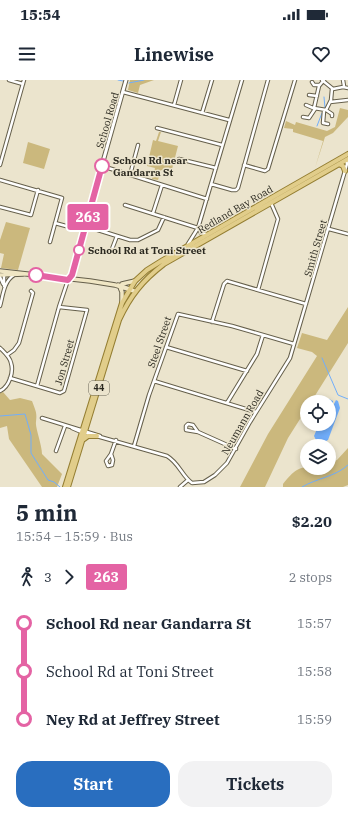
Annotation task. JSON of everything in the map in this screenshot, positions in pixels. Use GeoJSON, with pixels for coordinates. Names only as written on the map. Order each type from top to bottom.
{"type":"FeatureCollection","features":[{"type":"Feature","properties":{"kind":"main road","name":"Redland Bay Road"},"geometry":{"type":"LineString","coordinates":[[65,487],[119,320],[134,291],[145,279],[164,264],[199,242],[339,164],[347,157]]}},
{"type":"Feature","properties":{"kind":"main road","name":"Redland Bay Road"},"geometry":{"type":"LineString","coordinates":[[68,487],[84,439],[84,431],[122,303],[135,281],[147,270],[185,247],[199,242],[207,234],[347,157]]}},
{"type":"Feature","properties":{"kind":"main road"},"geometry":{"type":"LineString","coordinates":[[339,164],[343,166],[345,171]]}},
{"type":"Feature","properties":{"kind":"main road"},"geometry":{"type":"LineString","coordinates":[[0,271],[3,275]]}},
{"type":"Feature","properties":{"kind":"main road"},"geometry":{"type":"LineString","coordinates":[[3,275],[24,274]]}},
{"type":"Feature","properties":{"kind":"main road"},"geometry":{"type":"LineString","coordinates":[[3,275],[24,274],[118,286],[134,291]]}},
{"type":"Feature","properties":{"kind":"main road"},"geometry":{"type":"LineString","coordinates":[[118,286],[135,281]]}},
{"type":"Feature","properties":{"kind":"main road"},"geometry":{"type":"LineString","coordinates":[[118,286],[122,292],[122,303]]}},
{"type":"Feature","properties":{"kind":"main road"},"geometry":{"type":"LineString","coordinates":[[84,439],[88,436],[99,436]]}},
{"type":"Feature","properties":{"kind":"street"},"geometry":{"type":"LineString","coordinates":[[9,80],[23,84]]}},
{"type":"Feature","properties":{"kind":"street"},"geometry":{"type":"LineString","coordinates":[[0,165],[24,80]]}},
{"type":"Feature","properties":{"kind":"street","name":"School Road"},"geometry":{"type":"LineString","coordinates":[[68,280],[72,275],[126,80]]}},
{"type":"Feature","properties":{"kind":"street"},"geometry":{"type":"LineString","coordinates":[[174,105],[181,80]]}},
{"type":"Feature","properties":{"kind":"street"},"geometry":{"type":"LineString","coordinates":[[202,113],[212,80]]}},
{"type":"Feature","properties":{"kind":"street"},"geometry":{"type":"LineString","coordinates":[[185,247],[198,228],[242,80]]}},
{"type":"Feature","properties":{"kind":"street"},"geometry":{"type":"LineString","coordinates":[[211,184],[232,190],[237,189],[268,80]]}},
{"type":"Feature","properties":{"kind":"street"},"geometry":{"type":"LineString","coordinates":[[244,165],[265,170],[269,168],[295,80]]}},
{"type":"Feature","properties":{"kind":"street"},"geometry":{"type":"LineString","coordinates":[[343,80],[344,86]]}},
{"type":"Feature","properties":{"kind":"street"},"geometry":{"type":"LineString","coordinates":[[303,118],[309,118],[314,108],[315,100],[318,96],[318,86],[323,81],[332,89]]}},
{"type":"Feature","properties":{"kind":"street"},"geometry":{"type":"LineString","coordinates":[[312,82],[312,85],[318,86]]}},
{"type":"Feature","properties":{"kind":"street"},"geometry":{"type":"LineString","coordinates":[[332,89],[344,86],[348,88]]}},
{"type":"Feature","properties":{"kind":"street"},"geometry":{"type":"LineString","coordinates":[[328,124],[323,123],[325,111],[330,102],[332,89]]}},
{"type":"Feature","properties":{"kind":"street"},"geometry":{"type":"LineString","coordinates":[[123,92],[229,120]]}},
{"type":"Feature","properties":{"kind":"street"},"geometry":{"type":"LineString","coordinates":[[309,95],[318,96]]}},
{"type":"Feature","properties":{"kind":"street"},"geometry":{"type":"LineString","coordinates":[[313,96],[315,100]]}},
{"type":"Feature","properties":{"kind":"street"},"geometry":{"type":"LineString","coordinates":[[330,102],[343,101],[345,99],[348,100]]}},
{"type":"Feature","properties":{"kind":"street"},"geometry":{"type":"LineString","coordinates":[[342,105],[343,101]]}},
{"type":"Feature","properties":{"kind":"street"},"geometry":{"type":"LineString","coordinates":[[306,105],[325,111],[332,114],[332,116]]}},
{"type":"Feature","properties":{"kind":"street"},"geometry":{"type":"LineString","coordinates":[[157,128],[222,145]]}},
{"type":"Feature","properties":{"kind":"street"},"geometry":{"type":"LineString","coordinates":[[130,175],[138,145]]}},
{"type":"Feature","properties":{"kind":"street","name":"Smith Street"},"geometry":{"type":"LineString","coordinates":[[294,344],[329,228],[347,164],[347,157]]}},
{"type":"Feature","properties":{"kind":"street"},"geometry":{"type":"LineString","coordinates":[[179,159],[216,168]]}},
{"type":"Feature","properties":{"kind":"street"},"geometry":{"type":"LineString","coordinates":[[102,166],[207,199]]}},
{"type":"Feature","properties":{"kind":"street"},"geometry":{"type":"LineString","coordinates":[[0,180],[62,198],[50,242]]}},
{"type":"Feature","properties":{"kind":"street"},"geometry":{"type":"LineString","coordinates":[[153,213],[162,185]]}},
{"type":"Feature","properties":{"kind":"street"},"geometry":{"type":"LineString","coordinates":[[0,207],[31,216],[38,190]]}},
{"type":"Feature","properties":{"kind":"street"},"geometry":{"type":"LineString","coordinates":[[258,290],[278,219],[270,203]]}},
{"type":"Feature","properties":{"kind":"street"},"geometry":{"type":"LineString","coordinates":[[125,205],[198,228],[200,233],[207,234]]}},
{"type":"Feature","properties":{"kind":"street"},"geometry":{"type":"LineString","coordinates":[[85,226],[134,241],[141,239],[160,228],[164,217]]}},
{"type":"Feature","properties":{"kind":"street"},"geometry":{"type":"LineString","coordinates":[[55,223],[84,232]]}},
{"type":"Feature","properties":{"kind":"street"},"geometry":{"type":"LineString","coordinates":[[198,228],[199,242]]}},
{"type":"Feature","properties":{"kind":"street"},"geometry":{"type":"LineString","coordinates":[[329,228],[348,234]]}},
{"type":"Feature","properties":{"kind":"street"},"geometry":{"type":"LineString","coordinates":[[196,232],[199,242]]}},
{"type":"Feature","properties":{"kind":"street"},"geometry":{"type":"LineString","coordinates":[[112,249],[117,236]]}},
{"type":"Feature","properties":{"kind":"street"},"geometry":{"type":"LineString","coordinates":[[3,275],[5,286]]}},
{"type":"Feature","properties":{"kind":"street"},"geometry":{"type":"LineString","coordinates":[[3,275],[5,286]]}},
{"type":"Feature","properties":{"kind":"street"},"geometry":{"type":"LineString","coordinates":[[0,306],[8,279],[14,275]]}},
{"type":"Feature","properties":{"kind":"street"},"geometry":{"type":"LineString","coordinates":[[37,386],[68,280]]}},
{"type":"Feature","properties":{"kind":"street"},"geometry":{"type":"LineString","coordinates":[[212,322],[225,282],[306,304]]}},
{"type":"Feature","properties":{"kind":"street"},"geometry":{"type":"LineString","coordinates":[[7,356],[19,343],[32,292],[37,292]]}},
{"type":"Feature","properties":{"kind":"street","name":"Jon Street"},"geometry":{"type":"LineString","coordinates":[[10,378],[60,393],[64,391],[87,310],[59,307]]}},
{"type":"Feature","properties":{"kind":"street","name":"Steel Street"},"geometry":{"type":"LineString","coordinates":[[134,446],[154,381],[178,314],[294,344]]}},
{"type":"Feature","properties":{"kind":"street"},"geometry":{"type":"LineString","coordinates":[[226,403],[257,354],[263,335]]}},
{"type":"Feature","properties":{"kind":"street","name":"Neumann Road"},"geometry":{"type":"LineString","coordinates":[[188,480],[198,483],[210,478],[227,463],[256,412],[290,358],[294,344]]}},
{"type":"Feature","properties":{"kind":"street"},"geometry":{"type":"LineString","coordinates":[[166,347],[247,371]]}},
{"type":"Feature","properties":{"kind":"street"},"geometry":{"type":"LineString","coordinates":[[0,348],[12,364],[10,378],[0,391]]}},
{"type":"Feature","properties":{"kind":"street"},"geometry":{"type":"LineString","coordinates":[[154,381],[256,412]]}},
{"type":"Feature","properties":{"kind":"street"},"geometry":{"type":"LineString","coordinates":[[42,418],[170,458],[178,465],[188,480],[180,487]]}},
{"type":"Feature","properties":{"kind":"street"},"geometry":{"type":"LineString","coordinates":[[198,432],[191,424],[186,426],[188,431],[198,432],[236,449]]}},
{"type":"Feature","properties":{"kind":"street"},"geometry":{"type":"LineString","coordinates":[[56,451],[66,426]]}},
{"type":"Feature","properties":{"kind":"street"},"geometry":{"type":"LineString","coordinates":[[112,454],[116,440]]}},
{"type":"Feature","properties":{"kind":"shaded area"},"geometry":{"type":"Polygon","coordinates":[[[130,80],[154,80],[140,85],[138,93],[128,90],[130,80]]]}},
{"type":"Feature","properties":{"kind":"shaded area"},"geometry":{"type":"Polygon","coordinates":[[[340,108],[348,110],[348,117],[333,133],[325,137],[315,168],[323,141],[293,132],[293,129],[284,128],[286,121],[295,125],[296,122],[327,131],[335,127],[340,108]]]}},
{"type":"Feature","properties":{"kind":"shaded area"},"geometry":{"type":"Polygon","coordinates":[[[159,132],[161,132],[158,141],[178,146],[171,173],[161,170],[158,180],[152,179],[155,168],[147,166],[153,140],[156,141],[159,132]]]}},
{"type":"Feature","properties":{"kind":"shaded area"},"geometry":{"type":"Polygon","coordinates":[[[28,142],[50,149],[44,169],[23,163],[28,142]]]}},
{"type":"Feature","properties":{"kind":"shaded area"},"geometry":{"type":"Polygon","coordinates":[[[6,222],[30,228],[18,270],[1,268],[4,254],[0,253],[0,240],[6,222]]]}},
{"type":"Feature","properties":{"kind":"shaded area"},"geometry":{"type":"Polygon","coordinates":[[[348,307],[348,343],[315,395],[300,395],[300,419],[288,438],[265,487],[240,487],[268,434],[317,356],[312,352],[297,348],[302,333],[327,340],[348,307]]]}},
{"type":"Feature","properties":{"kind":"shaded area"},"geometry":{"type":"Polygon","coordinates":[[[3,392],[10,400],[20,398],[32,401],[36,412],[36,424],[42,454],[62,474],[57,487],[42,487],[9,439],[7,426],[0,428],[0,393],[3,392]]]}},
{"type":"Feature","properties":{"kind":"shaded area"},"geometry":{"type":"Polygon","coordinates":[[[348,448],[348,485],[343,487],[283,487],[283,484],[298,469],[300,469],[300,475],[336,475],[337,460],[348,448]]]}},
{"type":"Feature","properties":{"kind":"water"},"geometry":{"type":"Polygon","coordinates":[[[336,400],[338,401],[340,408],[336,419],[336,400]]]}},
{"type":"Feature","properties":{"kind":"water"},"geometry":{"type":"Polygon","coordinates":[[[316,431],[331,431],[328,439],[316,439],[314,436],[316,431]]]}},
{"type":"Feature","properties":{"kind":"waterway"},"geometry":{"type":"LineString","coordinates":[[118,80],[123,81]]}},
{"type":"Feature","properties":{"kind":"waterway"},"geometry":{"type":"LineString","coordinates":[[129,83],[144,80]]}},
{"type":"Feature","properties":{"kind":"waterway"},"geometry":{"type":"LineString","coordinates":[[324,97],[325,108]]}},
{"type":"Feature","properties":{"kind":"waterway"},"geometry":{"type":"LineString","coordinates":[[317,126],[322,113]]}},
{"type":"Feature","properties":{"kind":"waterway"},"geometry":{"type":"LineString","coordinates":[[322,358],[338,395],[348,399]]}},
{"type":"Feature","properties":{"kind":"waterway"},"geometry":{"type":"LineString","coordinates":[[0,416],[25,414],[31,435],[31,453],[48,480],[54,482],[60,487]]}},
{"type":"Feature","properties":{"kind":"waterway"},"geometry":{"type":"LineString","coordinates":[[302,487],[332,475],[348,465]]}},
{"type":"Feature","properties":{"kind":"bus line","name":"263"},"geometry":{"type":"LineString","coordinates":[[36,275],[68,280],[72,275],[102,166]]}},
{"type":"Feature","properties":{"kind":"place","name":"School Rd near Gandarra St"},"geometry":{"type":"Point","coordinates":[102,166]}},
{"type":"Feature","properties":{"kind":"place","name":"School Rd at Toni Street"},"geometry":{"type":"Point","coordinates":[79,250]}}]}
